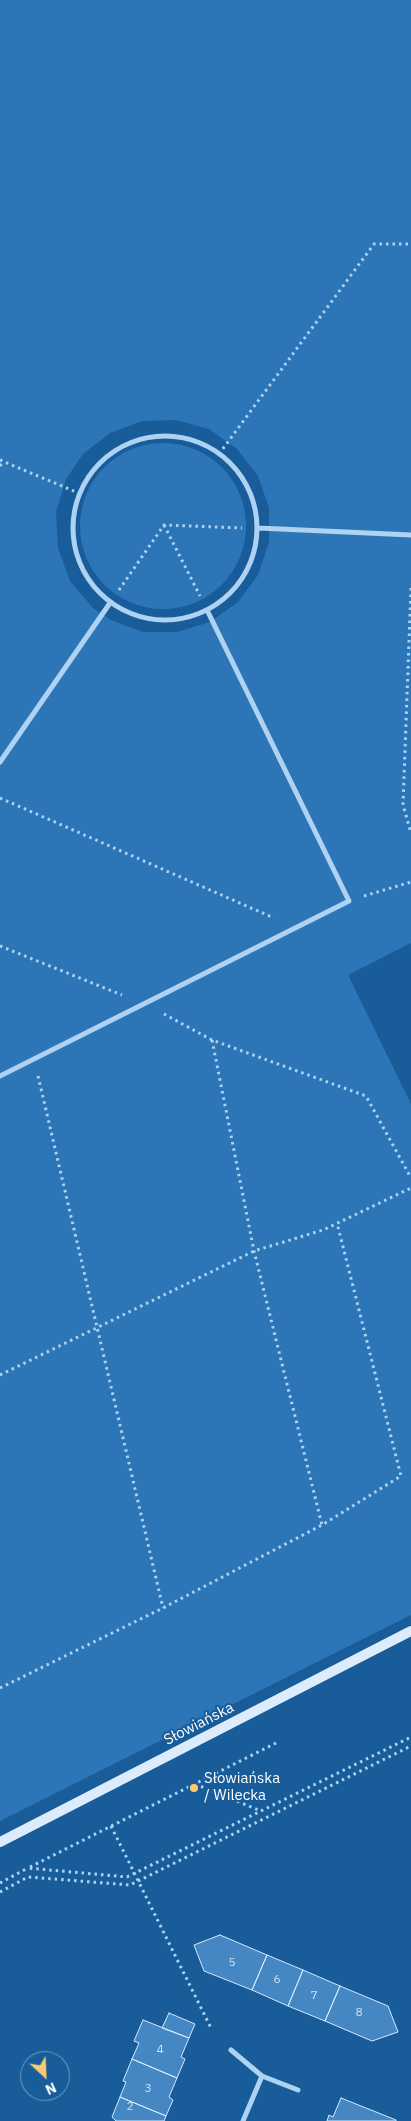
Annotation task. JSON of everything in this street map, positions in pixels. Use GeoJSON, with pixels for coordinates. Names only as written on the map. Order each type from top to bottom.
{"type":"FeatureCollection","features":[{"type":"Feature","properties":{"kind":"street"},"geometry":{"type":"LineString","coordinates":[[158,435],[196,440],[228,459],[250,489],[258,528],[255,552],[244,576],[228,596],[207,610],[174,620],[141,618],[110,602],[94,588],[81,568],[74,547],[72,524],[76,492],[93,469],[122,445],[158,435]]}},
{"type":"Feature","properties":{"kind":"street"},"geometry":{"type":"LineString","coordinates":[[258,528],[411,535]]}},
{"type":"Feature","properties":{"kind":"street"},"geometry":{"type":"LineString","coordinates":[[0,762],[110,602]]}},
{"type":"Feature","properties":{"kind":"street"},"geometry":{"type":"LineString","coordinates":[[0,1076],[145,1005],[349,901],[207,610]]}},
{"type":"Feature","properties":{"kind":"street","name":"Słowiańska"},"geometry":{"type":"LineString","coordinates":[[0,1842],[411,1631]]}},
{"type":"Feature","properties":{"kind":"street"},"geometry":{"type":"LineString","coordinates":[[231,2050],[262,2076],[298,2090]]}},
{"type":"Feature","properties":{"kind":"street"},"geometry":{"type":"LineString","coordinates":[[243,2121],[262,2076]]}},
{"type":"Feature","properties":{"kind":"path"},"geometry":{"type":"LineString","coordinates":[[219,454],[374,244],[411,244]]}},
{"type":"Feature","properties":{"kind":"path"},"geometry":{"type":"LineString","coordinates":[[0,466],[2,460],[76,492]]}},
{"type":"Feature","properties":{"kind":"path"},"geometry":{"type":"LineString","coordinates":[[164,526],[258,528]]}},
{"type":"Feature","properties":{"kind":"path"},"geometry":{"type":"LineString","coordinates":[[110,602],[164,526]]}},
{"type":"Feature","properties":{"kind":"path"},"geometry":{"type":"LineString","coordinates":[[164,526],[207,610]]}},
{"type":"Feature","properties":{"kind":"path"},"geometry":{"type":"LineString","coordinates":[[411,588],[403,805],[411,833]]}},
{"type":"Feature","properties":{"kind":"path"},"geometry":{"type":"LineString","coordinates":[[0,798],[295,928]]}},
{"type":"Feature","properties":{"kind":"path"},"geometry":{"type":"LineString","coordinates":[[349,901],[411,882]]}},
{"type":"Feature","properties":{"kind":"path"},"geometry":{"type":"LineString","coordinates":[[0,946],[145,1005],[212,1040],[366,1096],[411,1178]]}},
{"type":"Feature","properties":{"kind":"path"},"geometry":{"type":"LineString","coordinates":[[212,1040],[254,1251],[322,1525]]}},
{"type":"Feature","properties":{"kind":"path"},"geometry":{"type":"LineString","coordinates":[[34,1059],[99,1326],[164,1608]]}},
{"type":"Feature","properties":{"kind":"path"},"geometry":{"type":"LineString","coordinates":[[0,1375],[254,1251],[323,1230],[411,1188]]}},
{"type":"Feature","properties":{"kind":"path"},"geometry":{"type":"LineString","coordinates":[[0,1688],[164,1608],[322,1525],[401,1476],[337,1223]]}},
{"type":"Feature","properties":{"kind":"path"},"geometry":{"type":"LineString","coordinates":[[28,1868],[127,1877],[411,1737]]}},
{"type":"Feature","properties":{"kind":"path"},"geometry":{"type":"LineString","coordinates":[[0,1883],[276,1743]]}},
{"type":"Feature","properties":{"kind":"path"},"geometry":{"type":"LineString","coordinates":[[0,1892],[28,1877],[130,1885],[411,1746]]}},
{"type":"Feature","properties":{"kind":"path"},"geometry":{"type":"LineString","coordinates":[[195,1783],[262,1811]]}},
{"type":"Feature","properties":{"kind":"path"},"geometry":{"type":"LineString","coordinates":[[111,1826],[140,1880],[212,2028]]}},
{"type":"Feature","properties":{"kind":"shaded area"},"geometry":{"type":"Polygon","coordinates":[[[0,0],[411,0],[411,943],[348,975],[411,1104],[411,1615],[0,1821],[0,0]],[[176,420],[142,421],[110,433],[83,454],[66,479],[56,512],[58,548],[70,581],[93,608],[111,620],[143,632],[177,632],[210,622],[238,602],[258,575],[269,542],[269,508],[258,476],[237,449],[209,429],[176,420]]]}},
{"type":"Feature","properties":{"kind":"shaded area"},"geometry":{"type":"Polygon","coordinates":[[[163,443],[195,449],[222,467],[240,494],[246,526],[240,558],[222,585],[195,603],[163,609],[131,603],[104,585],[86,558],[80,526],[86,494],[104,467],[131,449],[163,443]]]}},
{"type":"Feature","properties":{"kind":"building"},"geometry":{"type":"Polygon","coordinates":[[[220,1935],[267,1955],[252,1990],[204,1971],[194,1945],[220,1935]]]}},
{"type":"Feature","properties":{"kind":"building"},"geometry":{"type":"Polygon","coordinates":[[[267,1955],[303,1970],[288,2006],[252,1990],[267,1955]]]}},
{"type":"Feature","properties":{"kind":"building"},"geometry":{"type":"Polygon","coordinates":[[[303,1970],[340,1986],[325,2021],[288,2006],[303,1970]]]}},
{"type":"Feature","properties":{"kind":"building"},"geometry":{"type":"Polygon","coordinates":[[[340,1986],[388,2006],[398,2032],[372,2041],[325,2021],[340,1986]]]}},
{"type":"Feature","properties":{"kind":"building"},"geometry":{"type":"Polygon","coordinates":[[[169,2013],[195,2024],[189,2038],[162,2028],[169,2013]]]}},
{"type":"Feature","properties":{"kind":"building"},"geometry":{"type":"Polygon","coordinates":[[[143,2020],[189,2038],[181,2057],[185,2059],[177,2078],[132,2059],[139,2043],[134,2041],[143,2020]]]}},
{"type":"Feature","properties":{"kind":"building"},"geometry":{"type":"Polygon","coordinates":[[[132,2059],[177,2078],[169,2097],[173,2100],[166,2116],[120,2097],[126,2082],[123,2081],[132,2059]]]}},
{"type":"Feature","properties":{"kind":"building"},"geometry":{"type":"Polygon","coordinates":[[[120,2097],[166,2116],[164,2121],[116,2121],[112,2117],[120,2097]]]}},
{"type":"Feature","properties":{"kind":"building"},"geometry":{"type":"Polygon","coordinates":[[[341,2098],[396,2121],[327,2121],[329,2115],[333,2117],[341,2098]]]}},
{"type":"Feature","properties":{"kind":"place","name":"Słowiańska / Wilecka"},"geometry":{"type":"Point","coordinates":[194,1788]}}]}
